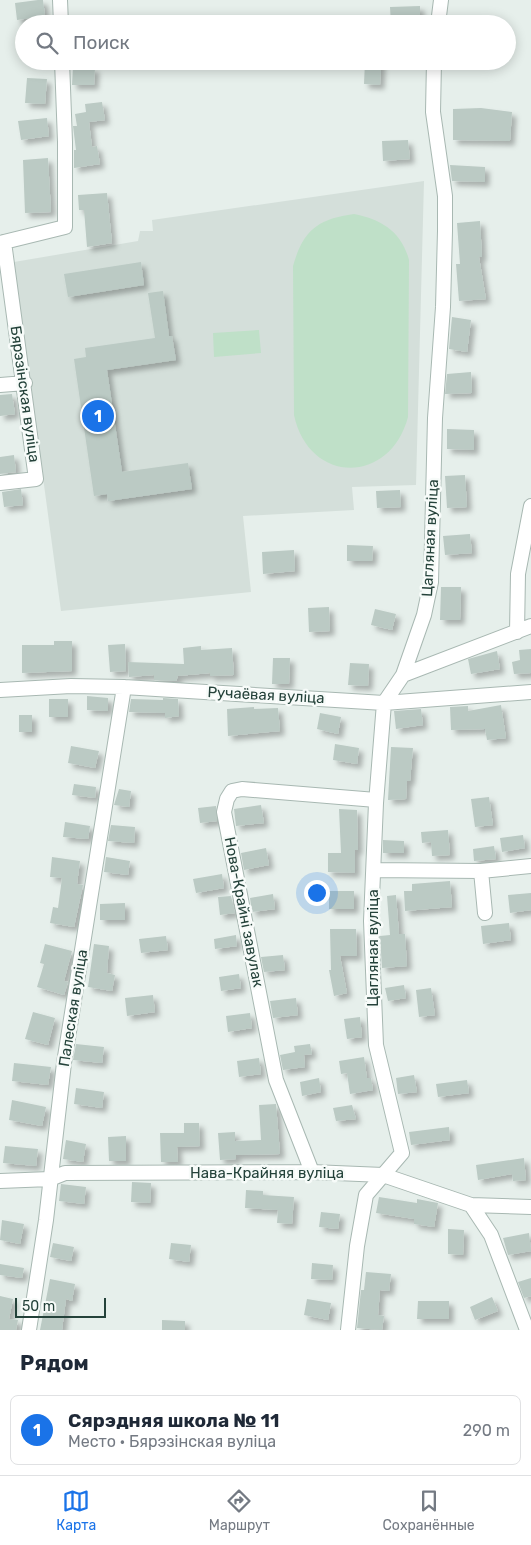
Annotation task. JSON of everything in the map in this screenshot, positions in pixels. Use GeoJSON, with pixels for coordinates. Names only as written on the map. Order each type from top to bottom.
{"type":"FeatureCollection","features":[{"type":"Feature","properties":{"kind":"street"},"geometry":{"type":"LineString","coordinates":[[60,0],[60,15]]}},
{"type":"Feature","properties":{"kind":"street"},"geometry":{"type":"LineString","coordinates":[[439,15],[441,0]]}},
{"type":"Feature","properties":{"kind":"street","name":"Бярэзінская вуліца"},"geometry":{"type":"LineString","coordinates":[[0,483],[36,479],[25,383],[2,243],[65,227],[62,70]]}},
{"type":"Feature","properties":{"kind":"street","name":"Цагляная вуліца"},"geometry":{"type":"LineString","coordinates":[[383,1175],[402,1153],[376,1044],[372,972],[376,800],[384,703],[403,675],[424,615],[431,582],[434,418],[443,307],[445,222],[445,196],[433,112],[434,70]]}},
{"type":"Feature","properties":{"kind":"street"},"geometry":{"type":"LineString","coordinates":[[0,386],[25,383]]}},
{"type":"Feature","properties":{"kind":"street"},"geometry":{"type":"LineString","coordinates":[[517,632],[518,574],[531,506]]}},
{"type":"Feature","properties":{"kind":"street"},"geometry":{"type":"LineString","coordinates":[[403,675],[531,626]]}},
{"type":"Feature","properties":{"kind":"street","name":"Ручаёвая вуліца"},"geometry":{"type":"LineString","coordinates":[[0,690],[72,686],[384,703],[531,692]]}},
{"type":"Feature","properties":{"kind":"street","name":"Палеская вуліца"},"geometry":{"type":"LineString","coordinates":[[29,1330],[64,1063],[124,688]]}},
{"type":"Feature","properties":{"kind":"street","name":"Нова-Крайні завулак"},"geometry":{"type":"LineString","coordinates":[[312,1172],[276,1080],[224,812],[227,799],[232,791],[242,789],[376,800]]}},
{"type":"Feature","properties":{"kind":"street"},"geometry":{"type":"LineString","coordinates":[[374,870],[481,871],[531,866]]}},
{"type":"Feature","properties":{"kind":"street"},"geometry":{"type":"LineString","coordinates":[[481,871],[485,913]]}},
{"type":"Feature","properties":{"kind":"street","name":"Нава-Крайняя вуліца"},"geometry":{"type":"LineString","coordinates":[[0,1181],[50,1179],[64,1173],[312,1172],[383,1175],[471,1205],[531,1207]]}},
{"type":"Feature","properties":{"kind":"street"},"geometry":{"type":"LineString","coordinates":[[348,1330],[357,1246],[366,1195],[383,1175]]}},
{"type":"Feature","properties":{"kind":"street"},"geometry":{"type":"LineString","coordinates":[[471,1205],[491,1235],[527,1330]]}},
{"type":"Feature","properties":{"kind":"shaded area"},"geometry":{"type":"Polygon","coordinates":[[[424,181],[416,485],[352,487],[354,510],[243,516],[251,592],[61,611],[14,262],[138,241],[140,231],[153,231],[152,220],[424,181]]]}},
{"type":"Feature","properties":{"kind":"green space"},"geometry":{"type":"Polygon","coordinates":[[[354,214],[373,219],[389,228],[396,234],[406,250],[409,260],[408,417],[399,439],[385,455],[368,465],[350,468],[332,464],[316,454],[302,438],[294,415],[293,266],[302,244],[313,229],[330,219],[354,214]]]}},
{"type":"Feature","properties":{"kind":"green space"},"geometry":{"type":"Polygon","coordinates":[[[259,330],[261,353],[214,357],[213,333],[259,330]]]}},
{"type":"Feature","properties":{"kind":"building"},"geometry":{"type":"Polygon","coordinates":[[[43,0],[45,15],[16,15],[15,3],[43,0]]]}},
{"type":"Feature","properties":{"kind":"building"},"geometry":{"type":"Polygon","coordinates":[[[420,6],[420,15],[390,15],[390,7],[420,6]]]}},
{"type":"Feature","properties":{"kind":"building"},"geometry":{"type":"Polygon","coordinates":[[[73,70],[95,70],[94,85],[72,85],[73,70]]]}},
{"type":"Feature","properties":{"kind":"building"},"geometry":{"type":"Polygon","coordinates":[[[365,70],[381,70],[380,85],[364,84],[365,70]]]}},
{"type":"Feature","properties":{"kind":"building"},"geometry":{"type":"Polygon","coordinates":[[[27,78],[47,79],[45,104],[25,103],[27,78]]]}},
{"type":"Feature","properties":{"kind":"building"},"geometry":{"type":"Polygon","coordinates":[[[102,102],[105,120],[89,122],[92,147],[97,146],[100,164],[74,168],[74,150],[76,150],[73,126],[77,126],[75,114],[86,112],[85,104],[102,102]]]}},
{"type":"Feature","properties":{"kind":"building"},"geometry":{"type":"Polygon","coordinates":[[[481,108],[512,112],[510,141],[453,140],[453,109],[481,108]]]}},
{"type":"Feature","properties":{"kind":"building"},"geometry":{"type":"Polygon","coordinates":[[[47,118],[49,136],[21,140],[18,121],[47,118]]]}},
{"type":"Feature","properties":{"kind":"building"},"geometry":{"type":"Polygon","coordinates":[[[408,140],[410,159],[383,161],[382,141],[408,140]]]}},
{"type":"Feature","properties":{"kind":"building"},"geometry":{"type":"Polygon","coordinates":[[[48,158],[51,212],[25,213],[23,160],[48,158]]]}},
{"type":"Feature","properties":{"kind":"building"},"geometry":{"type":"Polygon","coordinates":[[[450,165],[485,167],[485,182],[452,181],[450,165]]]}},
{"type":"Feature","properties":{"kind":"building"},"geometry":{"type":"Polygon","coordinates":[[[107,193],[112,243],[87,247],[84,210],[79,210],[78,195],[107,193]]]}},
{"type":"Feature","properties":{"kind":"building"},"geometry":{"type":"Polygon","coordinates":[[[480,221],[482,257],[479,257],[486,299],[459,301],[456,264],[460,264],[457,223],[480,221]]]}},
{"type":"Feature","properties":{"kind":"building"},"geometry":{"type":"Polygon","coordinates":[[[141,262],[144,285],[68,297],[64,274],[141,262]]]}},
{"type":"Feature","properties":{"kind":"building"},"geometry":{"type":"Polygon","coordinates":[[[163,291],[169,336],[172,336],[176,360],[107,370],[122,472],[188,463],[192,489],[108,501],[107,494],[94,496],[74,359],[86,357],[85,348],[155,338],[148,293],[163,291]]]}},
{"type":"Feature","properties":{"kind":"building"},"geometry":{"type":"Polygon","coordinates":[[[452,317],[471,320],[467,352],[449,349],[452,317]]]}},
{"type":"Feature","properties":{"kind":"building"},"geometry":{"type":"Polygon","coordinates":[[[471,372],[472,393],[445,394],[447,374],[471,372]]]}},
{"type":"Feature","properties":{"kind":"building"},"geometry":{"type":"Polygon","coordinates":[[[12,394],[15,414],[0,416],[0,395],[12,394]]]}},
{"type":"Feature","properties":{"kind":"building"},"geometry":{"type":"Polygon","coordinates":[[[447,429],[474,430],[474,450],[447,449],[447,429]]]}},
{"type":"Feature","properties":{"kind":"building"},"geometry":{"type":"Polygon","coordinates":[[[14,455],[16,472],[0,474],[0,457],[14,455]]]}},
{"type":"Feature","properties":{"kind":"building"},"geometry":{"type":"Polygon","coordinates":[[[465,475],[467,507],[447,508],[445,476],[465,475]]]}},
{"type":"Feature","properties":{"kind":"building"},"geometry":{"type":"Polygon","coordinates":[[[21,489],[23,505],[4,507],[2,492],[21,489]]]}},
{"type":"Feature","properties":{"kind":"building"},"geometry":{"type":"Polygon","coordinates":[[[400,490],[401,507],[377,508],[376,491],[400,490]]]}},
{"type":"Feature","properties":{"kind":"building"},"geometry":{"type":"Polygon","coordinates":[[[470,534],[472,553],[445,555],[443,536],[470,534]]]}},
{"type":"Feature","properties":{"kind":"building"},"geometry":{"type":"Polygon","coordinates":[[[347,545],[373,546],[372,561],[347,561],[347,545]]]}},
{"type":"Feature","properties":{"kind":"building"},"geometry":{"type":"Polygon","coordinates":[[[294,550],[295,571],[263,574],[262,552],[294,550]]]}},
{"type":"Feature","properties":{"kind":"building"},"geometry":{"type":"Polygon","coordinates":[[[441,587],[461,587],[460,620],[440,620],[441,587]]]}},
{"type":"Feature","properties":{"kind":"building"},"geometry":{"type":"Polygon","coordinates":[[[329,607],[330,631],[309,632],[308,608],[329,607]]]}},
{"type":"Feature","properties":{"kind":"building"},"geometry":{"type":"Polygon","coordinates":[[[375,609],[396,614],[392,630],[371,625],[375,609]]]}},
{"type":"Feature","properties":{"kind":"building"},"geometry":{"type":"Polygon","coordinates":[[[54,641],[72,641],[72,671],[22,673],[22,645],[54,645],[54,641]]]}},
{"type":"Feature","properties":{"kind":"building"},"geometry":{"type":"Polygon","coordinates":[[[125,644],[126,671],[110,672],[108,645],[125,644]]]}},
{"type":"Feature","properties":{"kind":"building"},"geometry":{"type":"Polygon","coordinates":[[[201,646],[201,650],[232,648],[234,675],[210,676],[210,673],[178,676],[176,681],[154,680],[154,675],[129,677],[128,662],[184,664],[183,648],[201,646]]]}},
{"type":"Feature","properties":{"kind":"building"},"geometry":{"type":"Polygon","coordinates":[[[531,649],[531,673],[514,674],[512,662],[520,660],[519,650],[531,649]]]}},
{"type":"Feature","properties":{"kind":"building"},"geometry":{"type":"Polygon","coordinates":[[[497,651],[500,669],[471,674],[468,659],[497,651]]]}},
{"type":"Feature","properties":{"kind":"building"},"geometry":{"type":"Polygon","coordinates":[[[273,658],[290,658],[289,684],[272,684],[273,658]]]}},
{"type":"Feature","properties":{"kind":"building"},"geometry":{"type":"Polygon","coordinates":[[[350,663],[369,664],[368,686],[348,685],[350,663]]]}},
{"type":"Feature","properties":{"kind":"building"},"geometry":{"type":"Polygon","coordinates":[[[87,696],[108,698],[108,711],[87,710],[87,696]]]}},
{"type":"Feature","properties":{"kind":"building"},"geometry":{"type":"Polygon","coordinates":[[[163,698],[178,699],[179,716],[165,718],[165,713],[129,712],[131,699],[163,700],[163,698]]]}},
{"type":"Feature","properties":{"kind":"building"},"geometry":{"type":"Polygon","coordinates":[[[49,699],[68,699],[68,717],[49,717],[49,699]]]}},
{"type":"Feature","properties":{"kind":"building"},"geometry":{"type":"Polygon","coordinates":[[[501,705],[506,738],[487,740],[485,729],[451,730],[450,707],[468,706],[468,711],[501,705]]]}},
{"type":"Feature","properties":{"kind":"building"},"geometry":{"type":"Polygon","coordinates":[[[254,707],[254,709],[278,708],[280,731],[228,736],[227,709],[254,707]]]}},
{"type":"Feature","properties":{"kind":"building"},"geometry":{"type":"Polygon","coordinates":[[[421,709],[423,725],[396,729],[394,711],[421,709]]]}},
{"type":"Feature","properties":{"kind":"building"},"geometry":{"type":"Polygon","coordinates":[[[320,713],[341,717],[338,734],[317,729],[320,713]]]}},
{"type":"Feature","properties":{"kind":"building"},"geometry":{"type":"Polygon","coordinates":[[[19,715],[32,715],[32,732],[19,732],[19,715]]]}},
{"type":"Feature","properties":{"kind":"building"},"geometry":{"type":"Polygon","coordinates":[[[335,744],[359,748],[357,764],[333,760],[335,744]]]}},
{"type":"Feature","properties":{"kind":"building"},"geometry":{"type":"Polygon","coordinates":[[[71,746],[99,751],[95,768],[68,763],[71,746]]]}},
{"type":"Feature","properties":{"kind":"building"},"geometry":{"type":"Polygon","coordinates":[[[391,747],[413,748],[410,781],[407,781],[406,799],[388,800],[391,747]]]}},
{"type":"Feature","properties":{"kind":"building"},"geometry":{"type":"Polygon","coordinates":[[[74,784],[96,787],[95,798],[72,795],[74,784]]]}},
{"type":"Feature","properties":{"kind":"building"},"geometry":{"type":"Polygon","coordinates":[[[119,789],[131,791],[129,807],[114,805],[119,789]]]}},
{"type":"Feature","properties":{"kind":"building"},"geometry":{"type":"Polygon","coordinates":[[[489,797],[493,825],[475,827],[471,799],[489,797]]]}},
{"type":"Feature","properties":{"kind":"building"},"geometry":{"type":"Polygon","coordinates":[[[261,805],[264,823],[236,826],[234,809],[261,805]]]}},
{"type":"Feature","properties":{"kind":"building"},"geometry":{"type":"Polygon","coordinates":[[[216,806],[217,821],[200,823],[198,808],[216,806]]]}},
{"type":"Feature","properties":{"kind":"building"},"geometry":{"type":"Polygon","coordinates":[[[339,809],[357,810],[358,850],[355,850],[355,873],[328,872],[328,853],[341,853],[339,809]]]}},
{"type":"Feature","properties":{"kind":"building"},"geometry":{"type":"Polygon","coordinates":[[[65,822],[90,826],[88,839],[63,837],[65,822]]]}},
{"type":"Feature","properties":{"kind":"building"},"geometry":{"type":"Polygon","coordinates":[[[111,825],[135,827],[134,843],[108,841],[111,825]]]}},
{"type":"Feature","properties":{"kind":"building"},"geometry":{"type":"Polygon","coordinates":[[[448,830],[450,855],[432,856],[431,842],[422,843],[421,832],[448,830]]]}},
{"type":"Feature","properties":{"kind":"building"},"geometry":{"type":"Polygon","coordinates":[[[523,835],[525,848],[502,852],[500,838],[523,835]]]}},
{"type":"Feature","properties":{"kind":"building"},"geometry":{"type":"Polygon","coordinates":[[[383,840],[404,841],[404,853],[383,853],[383,840]]]}},
{"type":"Feature","properties":{"kind":"building"},"geometry":{"type":"Polygon","coordinates":[[[494,846],[496,859],[474,861],[473,849],[494,846]]]}},
{"type":"Feature","properties":{"kind":"building"},"geometry":{"type":"Polygon","coordinates":[[[266,848],[269,865],[244,870],[241,853],[266,848]]]}},
{"type":"Feature","properties":{"kind":"building"},"geometry":{"type":"Polygon","coordinates":[[[52,857],[80,861],[77,884],[83,885],[74,927],[50,923],[53,907],[58,908],[62,878],[50,877],[52,857]]]}},
{"type":"Feature","properties":{"kind":"building"},"geometry":{"type":"Polygon","coordinates":[[[106,857],[130,861],[128,875],[104,872],[106,857]]]}},
{"type":"Feature","properties":{"kind":"building"},"geometry":{"type":"Polygon","coordinates":[[[222,874],[224,888],[196,893],[193,879],[222,874]]]}},
{"type":"Feature","properties":{"kind":"building"},"geometry":{"type":"Polygon","coordinates":[[[450,881],[452,907],[405,911],[404,891],[412,891],[412,884],[450,881]]]}},
{"type":"Feature","properties":{"kind":"building"},"geometry":{"type":"Polygon","coordinates":[[[329,891],[354,891],[354,909],[329,909],[329,891]]]}},
{"type":"Feature","properties":{"kind":"building"},"geometry":{"type":"Polygon","coordinates":[[[531,893],[531,910],[510,913],[508,895],[531,893]]]}},
{"type":"Feature","properties":{"kind":"building"},"geometry":{"type":"Polygon","coordinates":[[[273,894],[275,909],[252,912],[250,898],[273,894]]]}},
{"type":"Feature","properties":{"kind":"building"},"geometry":{"type":"Polygon","coordinates":[[[396,895],[399,934],[405,934],[407,966],[382,968],[380,936],[390,935],[387,896],[396,895]]]}},
{"type":"Feature","properties":{"kind":"building"},"geometry":{"type":"Polygon","coordinates":[[[231,896],[235,913],[220,915],[218,897],[231,896]]]}},
{"type":"Feature","properties":{"kind":"building"},"geometry":{"type":"Polygon","coordinates":[[[125,903],[125,920],[100,920],[100,904],[125,903]]]}},
{"type":"Feature","properties":{"kind":"building"},"geometry":{"type":"Polygon","coordinates":[[[509,923],[511,940],[483,944],[481,926],[509,923]]]}},
{"type":"Feature","properties":{"kind":"building"},"geometry":{"type":"Polygon","coordinates":[[[330,929],[356,929],[357,956],[340,956],[347,993],[334,996],[329,970],[331,970],[330,929]]]}},
{"type":"Feature","properties":{"kind":"building"},"geometry":{"type":"Polygon","coordinates":[[[236,935],[237,946],[215,949],[214,939],[236,935]]]}},
{"type":"Feature","properties":{"kind":"building"},"geometry":{"type":"Polygon","coordinates":[[[166,936],[168,950],[141,953],[139,939],[166,936]]]}},
{"type":"Feature","properties":{"kind":"building"},"geometry":{"type":"Polygon","coordinates":[[[45,944],[72,951],[64,981],[68,982],[64,995],[37,987],[44,964],[40,963],[45,944]]]}},
{"type":"Feature","properties":{"kind":"building"},"geometry":{"type":"Polygon","coordinates":[[[94,944],[109,946],[107,973],[115,975],[112,991],[88,987],[94,944]]]}},
{"type":"Feature","properties":{"kind":"building"},"geometry":{"type":"Polygon","coordinates":[[[283,955],[285,970],[264,972],[261,957],[283,955]]]}},
{"type":"Feature","properties":{"kind":"building"},"geometry":{"type":"Polygon","coordinates":[[[239,974],[241,988],[221,991],[219,977],[239,974]]]}},
{"type":"Feature","properties":{"kind":"building"},"geometry":{"type":"Polygon","coordinates":[[[404,985],[406,998],[388,1001],[385,988],[404,985]]]}},
{"type":"Feature","properties":{"kind":"building"},"geometry":{"type":"Polygon","coordinates":[[[431,988],[435,1015],[419,1017],[416,990],[431,988]]]}},
{"type":"Feature","properties":{"kind":"building"},"geometry":{"type":"Polygon","coordinates":[[[153,995],[155,1012],[127,1016],[125,998],[153,995]]]}},
{"type":"Feature","properties":{"kind":"building"},"geometry":{"type":"Polygon","coordinates":[[[296,998],[298,1015],[273,1018],[270,1001],[296,998]]]}},
{"type":"Feature","properties":{"kind":"building"},"geometry":{"type":"Polygon","coordinates":[[[33,1012],[55,1018],[48,1045],[25,1039],[33,1012]]]}},
{"type":"Feature","properties":{"kind":"building"},"geometry":{"type":"Polygon","coordinates":[[[250,1013],[252,1028],[228,1032],[226,1016],[250,1013]]]}},
{"type":"Feature","properties":{"kind":"building"},"geometry":{"type":"Polygon","coordinates":[[[360,1017],[362,1037],[347,1039],[344,1019],[360,1017]]]}},
{"type":"Feature","properties":{"kind":"building"},"geometry":{"type":"Polygon","coordinates":[[[76,1044],[104,1047],[102,1063],[73,1060],[76,1044]]]}},
{"type":"Feature","properties":{"kind":"building"},"geometry":{"type":"Polygon","coordinates":[[[310,1044],[312,1054],[304,1055],[305,1067],[283,1070],[280,1055],[295,1052],[294,1046],[310,1044]]]}},
{"type":"Feature","properties":{"kind":"building"},"geometry":{"type":"Polygon","coordinates":[[[364,1057],[367,1078],[371,1078],[373,1090],[350,1094],[347,1073],[341,1074],[339,1061],[364,1057]]]}},
{"type":"Feature","properties":{"kind":"building"},"geometry":{"type":"Polygon","coordinates":[[[259,1058],[261,1074],[239,1077],[237,1061],[259,1058]]]}},
{"type":"Feature","properties":{"kind":"building"},"geometry":{"type":"Polygon","coordinates":[[[14,1063],[51,1067],[48,1085],[12,1081],[14,1063]]]}},
{"type":"Feature","properties":{"kind":"building"},"geometry":{"type":"Polygon","coordinates":[[[414,1075],[417,1092],[398,1094],[396,1078],[414,1075]]]}},
{"type":"Feature","properties":{"kind":"building"},"geometry":{"type":"Polygon","coordinates":[[[319,1078],[321,1092],[302,1096],[300,1082],[319,1078]]]}},
{"type":"Feature","properties":{"kind":"building"},"geometry":{"type":"Polygon","coordinates":[[[467,1080],[469,1093],[438,1097],[436,1084],[467,1080]]]}},
{"type":"Feature","properties":{"kind":"building"},"geometry":{"type":"Polygon","coordinates":[[[76,1088],[104,1092],[102,1108],[74,1104],[76,1088]]]}},
{"type":"Feature","properties":{"kind":"building"},"geometry":{"type":"Polygon","coordinates":[[[12,1100],[46,1107],[42,1126],[9,1120],[12,1100]]]}},
{"type":"Feature","properties":{"kind":"building"},"geometry":{"type":"Polygon","coordinates":[[[276,1104],[280,1154],[236,1155],[236,1159],[220,1160],[218,1133],[235,1132],[235,1141],[261,1140],[259,1105],[276,1104]]]}},
{"type":"Feature","properties":{"kind":"building"},"geometry":{"type":"Polygon","coordinates":[[[352,1105],[356,1119],[336,1121],[333,1108],[352,1105]]]}},
{"type":"Feature","properties":{"kind":"building"},"geometry":{"type":"Polygon","coordinates":[[[184,1123],[199,1123],[200,1146],[177,1147],[178,1162],[161,1162],[160,1133],[184,1133],[184,1123]]]}},
{"type":"Feature","properties":{"kind":"building"},"geometry":{"type":"Polygon","coordinates":[[[449,1127],[450,1140],[411,1145],[409,1132],[449,1127]]]}},
{"type":"Feature","properties":{"kind":"building"},"geometry":{"type":"Polygon","coordinates":[[[126,1136],[126,1161],[109,1161],[108,1137],[126,1136]]]}},
{"type":"Feature","properties":{"kind":"building"},"geometry":{"type":"Polygon","coordinates":[[[66,1140],[86,1144],[83,1162],[63,1159],[66,1140]]]}},
{"type":"Feature","properties":{"kind":"building"},"geometry":{"type":"Polygon","coordinates":[[[5,1146],[38,1149],[36,1166],[3,1163],[5,1146]]]}},
{"type":"Feature","properties":{"kind":"building"},"geometry":{"type":"Polygon","coordinates":[[[524,1158],[526,1180],[513,1181],[512,1174],[478,1180],[476,1165],[524,1158]]]}},
{"type":"Feature","properties":{"kind":"building"},"geometry":{"type":"Polygon","coordinates":[[[132,1182],[151,1183],[150,1203],[131,1202],[132,1182]]]}},
{"type":"Feature","properties":{"kind":"building"},"geometry":{"type":"Polygon","coordinates":[[[61,1184],[86,1187],[84,1204],[59,1201],[61,1184]]]}},
{"type":"Feature","properties":{"kind":"building"},"geometry":{"type":"Polygon","coordinates":[[[246,1190],[263,1191],[263,1195],[294,1197],[292,1224],[277,1223],[278,1210],[245,1208],[246,1190]]]}},
{"type":"Feature","properties":{"kind":"building"},"geometry":{"type":"Polygon","coordinates":[[[379,1197],[417,1203],[417,1199],[438,1203],[434,1227],[414,1224],[414,1219],[376,1213],[379,1197]]]}},
{"type":"Feature","properties":{"kind":"building"},"geometry":{"type":"Polygon","coordinates":[[[321,1212],[340,1214],[338,1229],[319,1227],[321,1212]]]}},
{"type":"Feature","properties":{"kind":"building"},"geometry":{"type":"Polygon","coordinates":[[[2,1220],[24,1224],[20,1244],[0,1240],[2,1220]]]}},
{"type":"Feature","properties":{"kind":"building"},"geometry":{"type":"Polygon","coordinates":[[[448,1229],[464,1230],[463,1255],[448,1254],[448,1229]]]}},
{"type":"Feature","properties":{"kind":"building"},"geometry":{"type":"Polygon","coordinates":[[[529,1233],[531,1251],[508,1255],[503,1238],[529,1233]]]}},
{"type":"Feature","properties":{"kind":"building"},"geometry":{"type":"Polygon","coordinates":[[[53,1243],[74,1247],[71,1261],[50,1257],[53,1243]]]}},
{"type":"Feature","properties":{"kind":"building"},"geometry":{"type":"Polygon","coordinates":[[[171,1243],[191,1245],[189,1262],[169,1259],[171,1243]]]}},
{"type":"Feature","properties":{"kind":"building"},"geometry":{"type":"Polygon","coordinates":[[[312,1263],[333,1265],[332,1280],[311,1279],[312,1263]]]}},
{"type":"Feature","properties":{"kind":"building"},"geometry":{"type":"Polygon","coordinates":[[[0,1264],[24,1268],[22,1278],[0,1275],[0,1264]]]}},
{"type":"Feature","properties":{"kind":"building"},"geometry":{"type":"Polygon","coordinates":[[[366,1272],[391,1274],[389,1291],[380,1290],[378,1315],[384,1316],[382,1330],[357,1328],[361,1290],[364,1290],[366,1272]]]}},
{"type":"Feature","properties":{"kind":"building"},"geometry":{"type":"Polygon","coordinates":[[[531,1278],[531,1296],[524,1298],[518,1282],[531,1278]]]}},
{"type":"Feature","properties":{"kind":"building"},"geometry":{"type":"Polygon","coordinates":[[[50,1279],[75,1284],[72,1301],[66,1299],[62,1330],[40,1330],[50,1279]]]}},
{"type":"Feature","properties":{"kind":"building"},"geometry":{"type":"Polygon","coordinates":[[[0,1296],[13,1299],[9,1319],[18,1320],[16,1330],[0,1330],[0,1296]]]}},
{"type":"Feature","properties":{"kind":"building"},"geometry":{"type":"Polygon","coordinates":[[[492,1297],[498,1311],[475,1320],[470,1307],[492,1297]]]}},
{"type":"Feature","properties":{"kind":"building"},"geometry":{"type":"Polygon","coordinates":[[[307,1299],[331,1303],[328,1320],[304,1315],[307,1299]]]}},
{"type":"Feature","properties":{"kind":"building"},"geometry":{"type":"Polygon","coordinates":[[[418,1301],[449,1301],[449,1319],[417,1319],[418,1301]]]}},
{"type":"Feature","properties":{"kind":"building"},"geometry":{"type":"Polygon","coordinates":[[[162,1320],[185,1321],[185,1330],[162,1330],[162,1320]]]}},
{"type":"Feature","properties":{"kind":"place","name":"Сярэдняя школа № 11"},"geometry":{"type":"Point","coordinates":[98,416]}}]}
